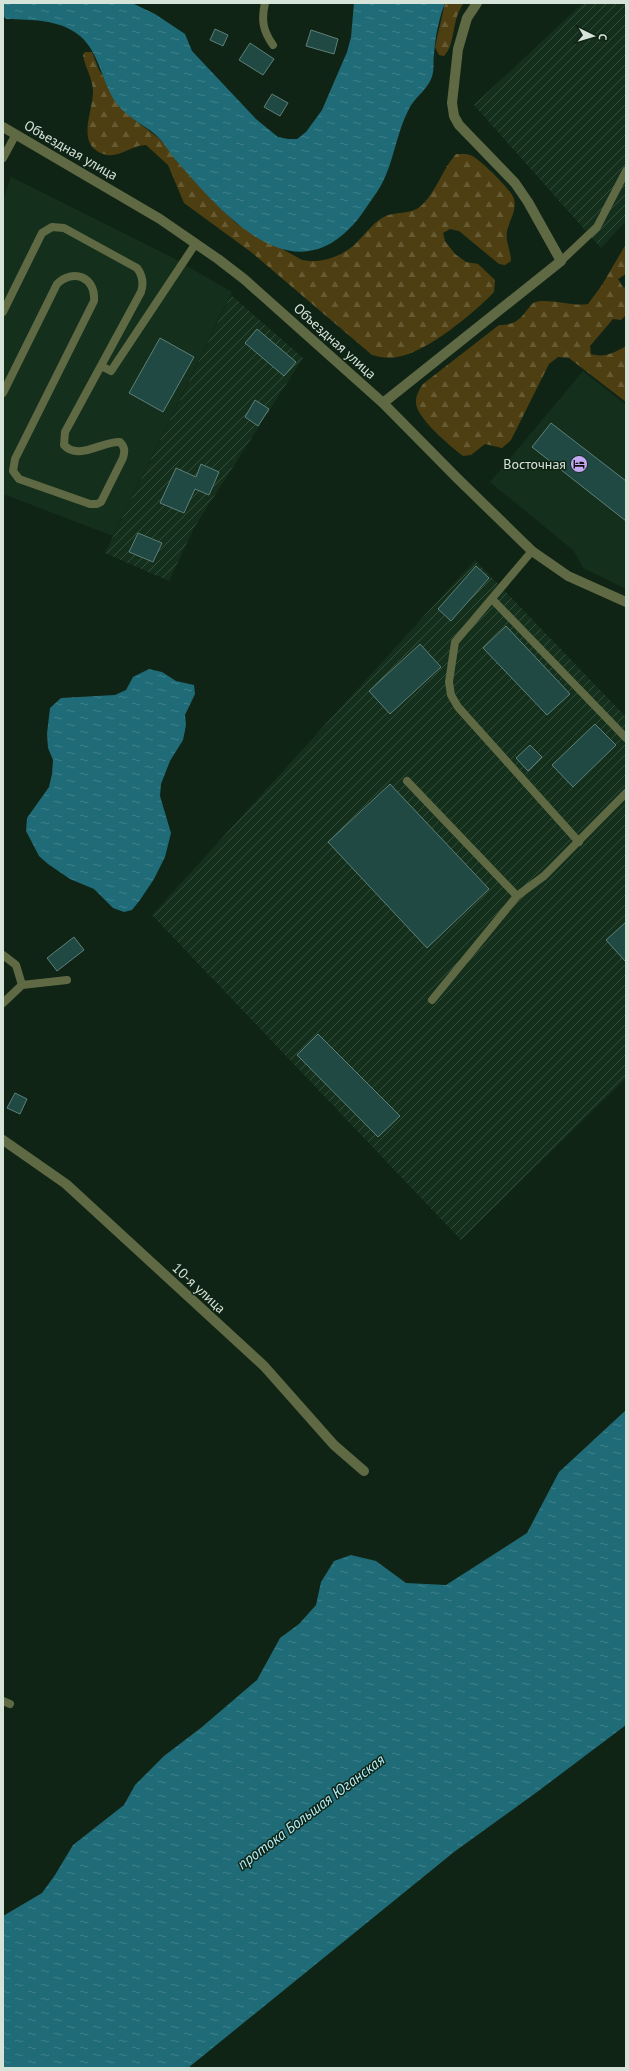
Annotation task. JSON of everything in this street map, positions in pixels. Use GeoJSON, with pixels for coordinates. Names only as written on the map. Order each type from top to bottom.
{"type":"FeatureCollection","features":[{"type":"Feature","properties":{"kind":"street"},"geometry":{"type":"LineString","coordinates":[[383,403],[561,261],[528,202],[515,183],[459,125],[454,116],[452,103],[458,49],[467,18],[477,3]]}},
{"type":"Feature","properties":{"kind":"street","name":"Объездная улица"},"geometry":{"type":"LineString","coordinates":[[3,127],[160,219],[196,243],[244,279],[383,403],[532,551],[568,576],[626,602]]}},
{"type":"Feature","properties":{"kind":"street","name":"10-я улица"},"geometry":{"type":"LineString","coordinates":[[3,1140],[66,1184],[264,1366],[334,1445],[364,1471]]}},
{"type":"Feature","properties":{"kind":"lane"},"geometry":{"type":"LineString","coordinates":[[265,3],[262,23],[264,33],[273,45]]}},
{"type":"Feature","properties":{"kind":"lane"},"geometry":{"type":"LineString","coordinates":[[3,158],[16,134]]}},
{"type":"Feature","properties":{"kind":"lane"},"geometry":{"type":"LineString","coordinates":[[561,261],[597,227],[626,171]]}},
{"type":"Feature","properties":{"kind":"lane"},"geometry":{"type":"LineString","coordinates":[[3,312],[42,233],[52,227],[64,228],[138,268],[142,277],[141,292],[65,432],[63,439],[64,445],[72,451],[80,451],[114,441],[120,442],[123,445],[125,451],[123,458],[101,502],[97,504],[90,504],[19,479],[13,471],[15,459],[94,301],[93,287],[90,282],[83,278],[68,276],[62,278],[57,284],[3,393]]}},
{"type":"Feature","properties":{"kind":"lane"},"geometry":{"type":"LineString","coordinates":[[101,366],[111,371],[196,243]]}},
{"type":"Feature","properties":{"kind":"lane"},"geometry":{"type":"LineString","coordinates":[[532,551],[455,642],[449,682],[451,694],[458,707],[579,842]]}},
{"type":"Feature","properties":{"kind":"lane"},"geometry":{"type":"LineString","coordinates":[[492,599],[626,738]]}},
{"type":"Feature","properties":{"kind":"lane"},"geometry":{"type":"LineString","coordinates":[[407,781],[517,896]]}},
{"type":"Feature","properties":{"kind":"lane"},"geometry":{"type":"LineString","coordinates":[[432,1000],[517,896],[544,876],[626,793]]}},
{"type":"Feature","properties":{"kind":"lane"},"geometry":{"type":"LineString","coordinates":[[3,955],[16,965],[22,986]]}},
{"type":"Feature","properties":{"kind":"lane"},"geometry":{"type":"LineString","coordinates":[[3,1003],[22,986],[67,980]]}},
{"type":"Feature","properties":{"kind":"shaded area"},"geometry":{"type":"Polygon","coordinates":[[[583,3],[626,3],[626,221],[601,248],[474,105],[583,3]]]}},
{"type":"Feature","properties":{"kind":"shaded area"},"geometry":{"type":"Polygon","coordinates":[[[11,177],[173,258],[232,292],[113,536],[3,494],[3,200],[11,177]]]}},
{"type":"Feature","properties":{"kind":"shaded area"},"geometry":{"type":"Polygon","coordinates":[[[231,295],[303,358],[195,526],[169,581],[105,553],[231,295]]]}},
{"type":"Feature","properties":{"kind":"shaded area"},"geometry":{"type":"Polygon","coordinates":[[[583,371],[626,405],[626,589],[583,568],[574,551],[490,482],[583,371]]]}},
{"type":"Feature","properties":{"kind":"shaded area"},"geometry":{"type":"Polygon","coordinates":[[[475,560],[626,717],[626,1078],[461,1240],[152,915],[475,560]]]}},
{"type":"Feature","properties":{"kind":"green space"},"geometry":{"type":"Polygon","coordinates":[[[445,3],[464,3],[457,16],[448,51],[444,56],[439,55],[435,47],[445,3]]]}},
{"type":"Feature","properties":{"kind":"green space"},"geometry":{"type":"Polygon","coordinates":[[[85,52],[92,52],[99,70],[131,117],[161,140],[211,199],[237,224],[302,260],[315,261],[329,259],[336,256],[353,246],[374,224],[382,218],[392,214],[413,211],[418,208],[432,193],[456,154],[468,154],[478,160],[496,176],[508,189],[514,199],[515,203],[507,235],[507,243],[511,261],[505,265],[499,264],[459,231],[450,229],[443,233],[445,241],[455,254],[466,262],[478,264],[495,280],[494,292],[462,321],[422,348],[409,354],[394,358],[384,358],[372,355],[251,252],[184,203],[168,165],[146,145],[112,155],[107,155],[97,151],[91,144],[88,136],[93,90],[83,55],[85,52]]]}},
{"type":"Feature","properties":{"kind":"green space"},"geometry":{"type":"Polygon","coordinates":[[[626,244],[626,274],[618,279],[623,287],[626,288],[626,315],[621,320],[613,319],[590,346],[591,354],[605,355],[613,353],[626,346],[626,402],[569,358],[558,357],[549,364],[511,440],[502,448],[485,444],[471,455],[463,456],[450,446],[427,423],[417,408],[417,397],[423,384],[499,325],[512,323],[518,320],[533,303],[538,301],[552,301],[582,305],[588,304],[602,285],[626,244]]]}},
{"type":"Feature","properties":{"kind":"water"},"geometry":{"type":"Polygon","coordinates":[[[3,3],[132,3],[155,14],[185,34],[192,51],[256,119],[278,137],[297,139],[306,132],[322,110],[347,52],[351,37],[354,3],[445,3],[436,35],[432,77],[427,87],[410,107],[405,117],[383,182],[360,216],[349,229],[325,246],[300,252],[276,247],[252,235],[209,197],[173,157],[161,140],[127,114],[117,104],[112,96],[97,60],[87,43],[80,36],[64,26],[54,23],[35,20],[6,19],[3,15],[3,3]]]}},
{"type":"Feature","properties":{"kind":"water"},"geometry":{"type":"Polygon","coordinates":[[[149,669],[162,672],[176,681],[194,685],[195,694],[185,715],[186,725],[183,740],[170,761],[161,784],[160,796],[171,833],[165,857],[154,879],[140,900],[132,910],[124,912],[113,908],[94,889],[70,879],[39,856],[26,831],[27,818],[49,787],[52,774],[53,760],[48,748],[47,734],[50,708],[61,698],[115,695],[126,690],[133,677],[149,669]]]}},
{"type":"Feature","properties":{"kind":"water","name":"протока Большая Юганская"},"geometry":{"type":"Polygon","coordinates":[[[626,1410],[626,1725],[454,1852],[188,2068],[3,2068],[3,1916],[42,1893],[73,1845],[124,1805],[135,1785],[164,1756],[202,1727],[257,1680],[280,1638],[299,1624],[316,1605],[321,1582],[334,1561],[351,1555],[376,1561],[406,1583],[446,1585],[527,1533],[559,1472],[626,1410]]]}},
{"type":"Feature","properties":{"kind":"building"},"geometry":{"type":"Polygon","coordinates":[[[215,29],[228,35],[223,46],[210,40],[215,29]]]}},
{"type":"Feature","properties":{"kind":"building"},"geometry":{"type":"Polygon","coordinates":[[[311,30],[338,39],[334,54],[306,46],[311,30]]]}},
{"type":"Feature","properties":{"kind":"building"},"geometry":{"type":"Polygon","coordinates":[[[250,43],[274,59],[263,75],[239,60],[250,43]]]}},
{"type":"Feature","properties":{"kind":"building"},"geometry":{"type":"Polygon","coordinates":[[[272,94],[288,103],[280,116],[264,107],[272,94]]]}},
{"type":"Feature","properties":{"kind":"building"},"geometry":{"type":"Polygon","coordinates":[[[257,329],[296,362],[284,376],[245,343],[257,329]]]}},
{"type":"Feature","properties":{"kind":"building"},"geometry":{"type":"Polygon","coordinates":[[[160,338],[194,357],[163,412],[129,393],[160,338]]]}},
{"type":"Feature","properties":{"kind":"building"},"geometry":{"type":"Polygon","coordinates":[[[255,400],[269,409],[258,426],[245,417],[255,400]]]}},
{"type":"Feature","properties":{"kind":"building","name":"Восточная"},"geometry":{"type":"Polygon","coordinates":[[[551,423],[626,481],[626,521],[532,447],[551,423]]]}},
{"type":"Feature","properties":{"kind":"building"},"geometry":{"type":"Polygon","coordinates":[[[201,464],[219,472],[209,495],[195,489],[184,513],[160,503],[176,468],[196,477],[201,464]]]}},
{"type":"Feature","properties":{"kind":"building"},"geometry":{"type":"Polygon","coordinates":[[[138,533],[162,543],[153,562],[129,552],[138,533]]]}},
{"type":"Feature","properties":{"kind":"building"},"geometry":{"type":"Polygon","coordinates":[[[476,566],[489,578],[451,621],[438,609],[476,566]]]}},
{"type":"Feature","properties":{"kind":"building"},"geometry":{"type":"Polygon","coordinates":[[[506,626],[570,694],[547,715],[483,648],[506,626]]]}},
{"type":"Feature","properties":{"kind":"building"},"geometry":{"type":"Polygon","coordinates":[[[420,644],[441,667],[390,714],[369,691],[420,644]]]}},
{"type":"Feature","properties":{"kind":"building"},"geometry":{"type":"Polygon","coordinates":[[[595,724],[616,745],[573,787],[552,765],[595,724]]]}},
{"type":"Feature","properties":{"kind":"building"},"geometry":{"type":"Polygon","coordinates":[[[530,745],[542,757],[528,771],[516,758],[530,745]]]}},
{"type":"Feature","properties":{"kind":"building"},"geometry":{"type":"Polygon","coordinates":[[[390,784],[489,889],[427,948],[328,842],[390,784]]]}},
{"type":"Feature","properties":{"kind":"building"},"geometry":{"type":"Polygon","coordinates":[[[626,922],[626,962],[606,940],[626,922]]]}},
{"type":"Feature","properties":{"kind":"building"},"geometry":{"type":"Polygon","coordinates":[[[74,937],[84,950],[57,971],[47,958],[74,937]]]}},
{"type":"Feature","properties":{"kind":"building"},"geometry":{"type":"Polygon","coordinates":[[[318,1034],[400,1116],[378,1137],[297,1055],[318,1034]]]}},
{"type":"Feature","properties":{"kind":"building"},"geometry":{"type":"Polygon","coordinates":[[[15,1093],[27,1099],[20,1114],[7,1108],[15,1093]]]}},
{"type":"Feature","properties":{"kind":"place","name":"Восточная"},"geometry":{"type":"Point","coordinates":[579,464]}}]}
